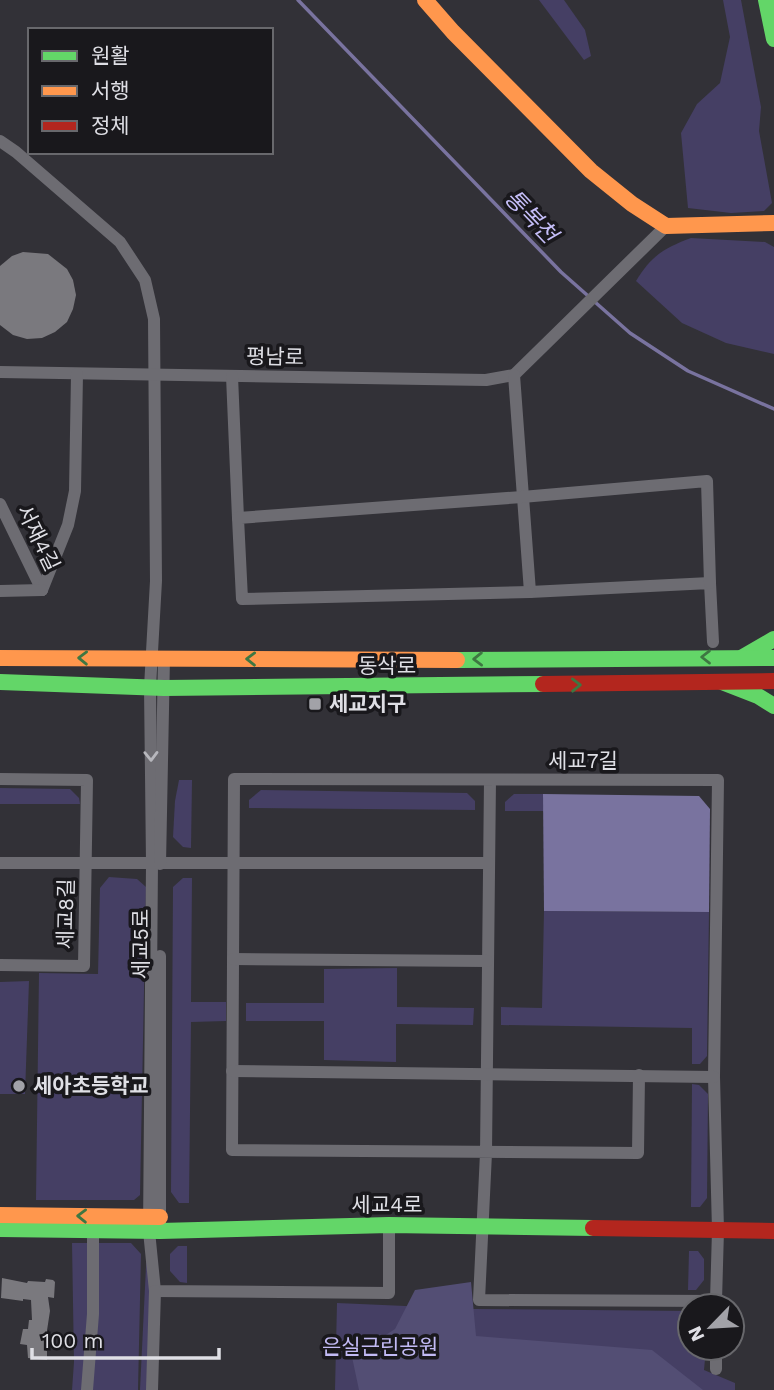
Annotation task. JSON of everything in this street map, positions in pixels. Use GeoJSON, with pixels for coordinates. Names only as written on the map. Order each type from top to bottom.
{"type":"FeatureCollection","features":[{"type":"Feature","properties":{"kind":"main road"},"geometry":{"type":"LineString","coordinates":[[425,0],[453,33],[590,171],[632,204],[667,226],[774,223]]}},
{"type":"Feature","properties":{"kind":"main road"},"geometry":{"type":"LineString","coordinates":[[766,0],[774,39]]}},
{"type":"Feature","properties":{"kind":"main road"},"geometry":{"type":"LineString","coordinates":[[743,657],[774,639]]}},
{"type":"Feature","properties":{"kind":"main road","name":"동삭로"},"geometry":{"type":"LineString","coordinates":[[0,657],[386,660],[774,658]]}},
{"type":"Feature","properties":{"kind":"main road","name":"동삭로"},"geometry":{"type":"LineString","coordinates":[[0,682],[157,688],[774,681]]}},
{"type":"Feature","properties":{"kind":"main road"},"geometry":{"type":"LineString","coordinates":[[722,682],[758,696],[774,706]]}},
{"type":"Feature","properties":{"kind":"main road","name":"세교4로"},"geometry":{"type":"LineString","coordinates":[[0,1215],[155,1224],[774,1231]]}},
{"type":"Feature","properties":{"kind":"main road","name":"세교4로"},"geometry":{"type":"LineString","coordinates":[[0,1229],[93,1230],[155,1224]]}},
{"type":"Feature","properties":{"kind":"street","name":"세교5로"},"geometry":{"type":"LineString","coordinates":[[0,141],[120,242],[145,280],[154,319],[158,658],[155,1291],[152,1390]]}},
{"type":"Feature","properties":{"kind":"street"},"geometry":{"type":"LineString","coordinates":[[530,593],[514,375],[667,226]]}},
{"type":"Feature","properties":{"kind":"street","name":"평남로"},"geometry":{"type":"LineString","coordinates":[[0,372],[486,380],[514,375]]}},
{"type":"Feature","properties":{"kind":"street"},"geometry":{"type":"LineString","coordinates":[[0,591],[42,590],[68,525],[75,491],[77,374]]}},
{"type":"Feature","properties":{"kind":"street"},"geometry":{"type":"LineString","coordinates":[[232,376],[242,599],[530,593],[710,583]]}},
{"type":"Feature","properties":{"kind":"street"},"geometry":{"type":"LineString","coordinates":[[238,518],[707,481],[713,642]]}},
{"type":"Feature","properties":{"kind":"street","name":"서재4길"},"geometry":{"type":"LineString","coordinates":[[0,504],[42,590]]}},
{"type":"Feature","properties":{"kind":"street","name":"세교8길"},"geometry":{"type":"LineString","coordinates":[[0,779],[87,780],[85,965],[0,965]]}},
{"type":"Feature","properties":{"kind":"street","name":"세교7길"},"geometry":{"type":"LineString","coordinates":[[639,1075],[638,1153],[232,1150],[234,779],[718,780],[714,1077],[718,1230],[716,1292]]}},
{"type":"Feature","properties":{"kind":"street"},"geometry":{"type":"LineString","coordinates":[[490,780],[486,1153],[479,1300],[676,1303]]}},
{"type":"Feature","properties":{"kind":"street","name":"세교8길"},"geometry":{"type":"LineString","coordinates":[[0,863],[156,863]]}},
{"type":"Feature","properties":{"kind":"street"},"geometry":{"type":"LineString","coordinates":[[156,863],[488,863]]}},
{"type":"Feature","properties":{"kind":"street"},"geometry":{"type":"LineString","coordinates":[[233,959],[487,961]]}},
{"type":"Feature","properties":{"kind":"street"},"geometry":{"type":"LineString","coordinates":[[232,1071],[714,1077]]}},
{"type":"Feature","properties":{"kind":"street"},"geometry":{"type":"LineString","coordinates":[[155,1291],[389,1293],[389,1225]]}},
{"type":"Feature","properties":{"kind":"street"},"geometry":{"type":"LineString","coordinates":[[87,1390],[93,1314],[93,1230]]}},
{"type":"Feature","properties":{"kind":"street"},"geometry":{"type":"LineString","coordinates":[[716,1362],[716,1369]]}},
{"type":"Feature","properties":{"kind":"green space"},"geometry":{"type":"Polygon","coordinates":[[[539,0],[564,0],[585,30],[591,56],[584,60],[539,0]]]}},
{"type":"Feature","properties":{"kind":"green space"},"geometry":{"type":"Polygon","coordinates":[[[723,0],[741,0],[761,107],[759,131],[772,203],[764,211],[731,213],[688,208],[681,133],[697,104],[720,83],[730,37],[723,0]]]}},
{"type":"Feature","properties":{"kind":"green space"},"geometry":{"type":"Polygon","coordinates":[[[691,238],[765,242],[774,247],[774,354],[726,343],[682,323],[636,281],[659,254],[691,238]]]}},
{"type":"Feature","properties":{"kind":"green space"},"geometry":{"type":"Polygon","coordinates":[[[179,780],[192,780],[191,848],[183,847],[173,837],[179,780]]]}},
{"type":"Feature","properties":{"kind":"green space"},"geometry":{"type":"Polygon","coordinates":[[[0,788],[70,789],[79,798],[80,804],[0,804],[0,788]]]}},
{"type":"Feature","properties":{"kind":"green space"},"geometry":{"type":"Polygon","coordinates":[[[261,790],[467,793],[475,801],[475,810],[249,808],[249,800],[261,790]]]}},
{"type":"Feature","properties":{"kind":"green space"},"geometry":{"type":"Polygon","coordinates":[[[514,794],[543,794],[544,811],[505,811],[505,802],[514,794]]]}},
{"type":"Feature","properties":{"kind":"green space"},"geometry":{"type":"Polygon","coordinates":[[[109,877],[137,879],[146,887],[140,1195],[134,1200],[36,1200],[39,973],[98,974],[100,888],[109,877]]]}},
{"type":"Feature","properties":{"kind":"green space"},"geometry":{"type":"Polygon","coordinates":[[[183,878],[192,878],[191,1002],[226,1002],[226,1021],[191,1022],[189,1203],[179,1203],[171,1192],[173,887],[183,878]]]}},
{"type":"Feature","properties":{"kind":"green space"},"geometry":{"type":"Polygon","coordinates":[[[544,911],[709,912],[707,1056],[700,1064],[692,1064],[692,1028],[501,1025],[501,1007],[542,1008],[544,911]]]}},
{"type":"Feature","properties":{"kind":"green space"},"geometry":{"type":"Polygon","coordinates":[[[397,968],[397,1007],[474,1008],[473,1025],[396,1024],[396,1062],[324,1060],[324,1021],[246,1021],[246,1003],[324,1003],[324,969],[397,968]]]}},
{"type":"Feature","properties":{"kind":"green space"},"geometry":{"type":"Polygon","coordinates":[[[29,981],[25,1094],[0,1094],[0,982],[29,981]]]}},
{"type":"Feature","properties":{"kind":"green space"},"geometry":{"type":"Polygon","coordinates":[[[692,1084],[699,1085],[708,1094],[707,1198],[700,1207],[691,1207],[692,1084]]]}},
{"type":"Feature","properties":{"kind":"green space"},"geometry":{"type":"Polygon","coordinates":[[[72,1243],[131,1243],[141,1254],[138,1390],[72,1390],[72,1243]]]}},
{"type":"Feature","properties":{"kind":"green space"},"geometry":{"type":"Polygon","coordinates":[[[147,1246],[157,1390],[140,1390],[147,1246]]]}},
{"type":"Feature","properties":{"kind":"green space"},"geometry":{"type":"Polygon","coordinates":[[[178,1246],[187,1246],[187,1283],[180,1282],[170,1271],[170,1254],[178,1246]]]}},
{"type":"Feature","properties":{"kind":"green space"},"geometry":{"type":"Polygon","coordinates":[[[689,1251],[698,1251],[704,1259],[704,1280],[696,1290],[688,1290],[689,1251]]]}},
{"type":"Feature","properties":{"kind":"green space"},"geometry":{"type":"Polygon","coordinates":[[[471,1282],[476,1336],[652,1350],[703,1390],[359,1390],[352,1357],[395,1329],[415,1290],[471,1282]]]}},
{"type":"Feature","properties":{"kind":"green space","name":"은실근린공원"},"geometry":{"type":"Polygon","coordinates":[[[337,1303],[474,1309],[676,1311],[676,1362],[705,1362],[704,1370],[735,1383],[735,1390],[335,1390],[337,1303]]]}},
{"type":"Feature","properties":{"kind":"shaded area"},"geometry":{"type":"Polygon","coordinates":[[[543,794],[699,796],[710,809],[709,912],[544,911],[543,794]]]}},
{"type":"Feature","properties":{"kind":"building"},"geometry":{"type":"Polygon","coordinates":[[[23,252],[48,254],[67,269],[73,280],[76,295],[67,322],[42,338],[27,339],[13,335],[0,325],[0,266],[12,256],[23,252]]]}},
{"type":"Feature","properties":{"kind":"building"},"geometry":{"type":"Polygon","coordinates":[[[2,1278],[27,1283],[45,1282],[46,1279],[55,1282],[54,1298],[48,1297],[50,1311],[44,1350],[47,1351],[47,1360],[28,1358],[27,1345],[20,1344],[23,1329],[28,1329],[29,1320],[32,1320],[31,1300],[1,1298],[2,1278]]]}},
{"type":"Feature","properties":{"kind":"waterway","name":"통복천"},"geometry":{"type":"LineString","coordinates":[[298,0],[561,272],[630,333],[688,371],[774,409]]}},
{"type":"Feature","properties":{"kind":"traffic: fast"},"geometry":{"type":"LineString","coordinates":[[766,0],[774,39]]}},
{"type":"Feature","properties":{"kind":"traffic: fast"},"geometry":{"type":"LineString","coordinates":[[743,657],[774,639]]}},
{"type":"Feature","properties":{"kind":"traffic: fast"},"geometry":{"type":"LineString","coordinates":[[457,660],[774,658]]}},
{"type":"Feature","properties":{"kind":"traffic: fast"},"geometry":{"type":"LineString","coordinates":[[0,682],[164,688],[543,684]]}},
{"type":"Feature","properties":{"kind":"traffic: fast"},"geometry":{"type":"LineString","coordinates":[[722,682],[758,696],[774,706]]}},
{"type":"Feature","properties":{"kind":"traffic: fast"},"geometry":{"type":"LineString","coordinates":[[0,1229],[160,1231],[389,1225],[593,1228]]}},
{"type":"Feature","properties":{"kind":"traffic: slow"},"geometry":{"type":"LineString","coordinates":[[425,0],[453,32],[591,171],[632,204],[666,226],[774,223]]}},
{"type":"Feature","properties":{"kind":"traffic: slow"},"geometry":{"type":"LineString","coordinates":[[0,658],[457,660]]}},
{"type":"Feature","properties":{"kind":"traffic: slow"},"geometry":{"type":"LineString","coordinates":[[0,1215],[160,1217]]}},
{"type":"Feature","properties":{"kind":"traffic: jam"},"geometry":{"type":"LineString","coordinates":[[543,684],[774,681]]}},
{"type":"Feature","properties":{"kind":"traffic: jam"},"geometry":{"type":"LineString","coordinates":[[593,1228],[774,1231]]}},
{"type":"Feature","properties":{"kind":"place","name":"세교지구"},"geometry":{"type":"Point","coordinates":[315,704]}},
{"type":"Feature","properties":{"kind":"place","name":"세아초등학교"},"geometry":{"type":"Point","coordinates":[19,1086]}}]}
